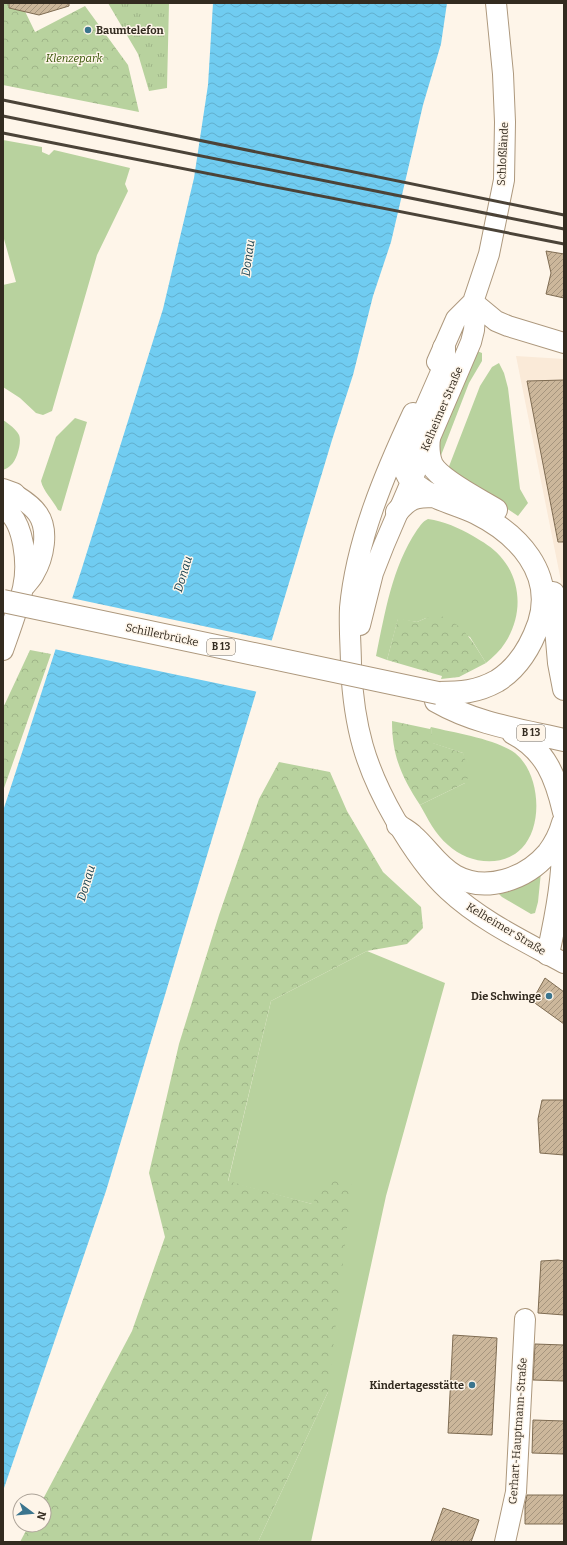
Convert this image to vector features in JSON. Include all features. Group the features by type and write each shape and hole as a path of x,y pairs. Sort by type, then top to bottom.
{"main road":[{"path":"437,697 474,690 494,682 512,670 520,660 536,632 543,603 543,588 540,576 532,561 520,546 503,530 475,512 433,496 419,487 411,479 405,469 407,452 442,372 444,348"},
{"path":"429,437 429,454 435,468 447,480 502,513 523,530 547,566 553,593 559,670 564,689"},
{"path":"397,512 406,502 414,497 433,496"},
{"name":"Schillerbrücke","path":"3,601 437,697"},
{"name":"Schillerbrücke","path":"3,610 437,697"},
{"name":"B 13","path":"437,697 477,709 564,725"},
{"name":"B 13","path":"437,697 461,714 498,726 564,740"},
{"path":"498,726 521,737 533,745 544,758 559,790 564,815 563,864 556,959"},
{"path":"398,825 413,836 442,868 455,876 476,883 489,884 510,879 540,862 555,842 564,815"}],"street":[{"name":"Schloßlände","path":"473,302 489,254 504,180 506,130 503,74 496,3"},
{"path":"473,302 496,321 564,343"},
{"name":"Kelheimer Straße","path":"473,302 456,319 384,478 366,535 352,595 349,626 357,725 362,748 377,786 398,825 415,851 447,889 480,915 556,959"},
{"name":"Kelheimer Straße","path":"351,656 373,573 397,512 470,342 474,330 475,315 473,302"},
{"path":"3,650 24,588 34,574 41,560 44,534 38,514 26,502 7,497"},
{"name":"Gerhart-Hauptmann-Straße","path":"505,1542 516,1492 525,1319"}],"shaded area":[{"path":"516,356 564,359 564,596"}],"green space":[{"name":"Klenzepark","path":"3,3 21,3 35,32 85,6 128,65 139,112 3,85"},
{"path":"108,3 169,3 167,88 149,91 138,54"},
{"path":"3,140 42,147 42,152 49,155 54,150 130,168 125,184 128,191 97,255 52,411 43,415 36,413 20,398 3,387 3,285 16,282 3,239"},
{"path":"477,351 482,353 482,361 469,383 440,458 438,445"},
{"path":"499,363 504,373 508,388 520,489 528,503 518,516 448,469 480,386 492,367"},
{"path":"75,418 87,422 61,511 58,510 46,492 41,481 56,437"},
{"path":"3,420 16,431 19,435 20,442 17,455 13,463 3,470"},
{"path":"428,519 446,523 473,536 487,545 500,556 513,576 518,598 515,621 503,646 486,663 470,637 426,618 417,622 398,619 387,660 376,656 390,591 401,559 408,544 420,525"},
{"path":"441,616 449,620 468,635 486,663 459,677 441,679 442,676 387,660 398,618 417,622 426,618"},
{"path":"30,650 51,654 3,791 3,708"},
{"path":"392,721 430,729 431,727 433,743 463,753 470,774 465,783 420,805 399,765 392,733"},
{"path":"431,727 475,737 497,744 515,753 523,762 530,773 534,786 536,813 534,826 529,838 522,848 514,855 495,861 485,861 465,856 448,845 432,826 420,805 465,783 463,753 432,743"},
{"path":"279,762 330,772 347,811 383,872 421,907 423,928 407,944 367,951 271,1001 228,1181 312,1204 328,1177 352,1185 328,1392 258,1542 20,1542 25,1533 52,1533 52,1493 46,1493 132,1331 165,1237 149,1173 179,1044 219,915 259,799"},
{"path":"541,872 538,902 535,913 531,914 502,897 495,890"},
{"path":"367,951 445,983 386,1196 311,1542 258,1542 328,1392 312,1204 228,1182 271,1001"}],"water":[{"name":"Donau","path":"213,3 447,3 441,44 423,105 391,242 373,296 353,375 332,440 106,1191 3,1491 3,811 82,568 163,309 194,178 208,85"}],"pier":[{"path":"71,598 274,641 258,692 54,649"}],"building":[{"path":"9,3 69,3 69,6 39,15 9,8"},
{"path":"546,251 564,254 564,298 546,294 551,273"},
{"path":"564,380 564,542 558,542 527,381"},
{"name":"Die Schwinge","path":"545,978 564,992 564,1024 532,1001"},
{"path":"542,1100 564,1100 564,1155 540,1153 538,1119"},
{"path":"541,1261 564,1261 564,1315 538,1313"},
{"name":"Kindertagesstätte","path":"453,1335 497,1338 492,1435 448,1433"},
{"path":"535,1344 564,1345 564,1381 533,1380"},
{"path":"533,1420 564,1421 564,1454 532,1453"},
{"path":"527,1495 564,1495 564,1524 525,1524 525,1505"},
{"path":"443,1508 479,1520 471,1542 431,1542"}],"railway":[{"path":"3,100 564,215"},
{"path":"3,116 564,229"},
{"path":"3,133 564,244"}],"place":[{"name":"Baumtelefon","path":"88,30"},
{"name":"Die Schwinge","path":"549,996"},
{"name":"Kindertagesstätte","path":"472,1385"}]}
